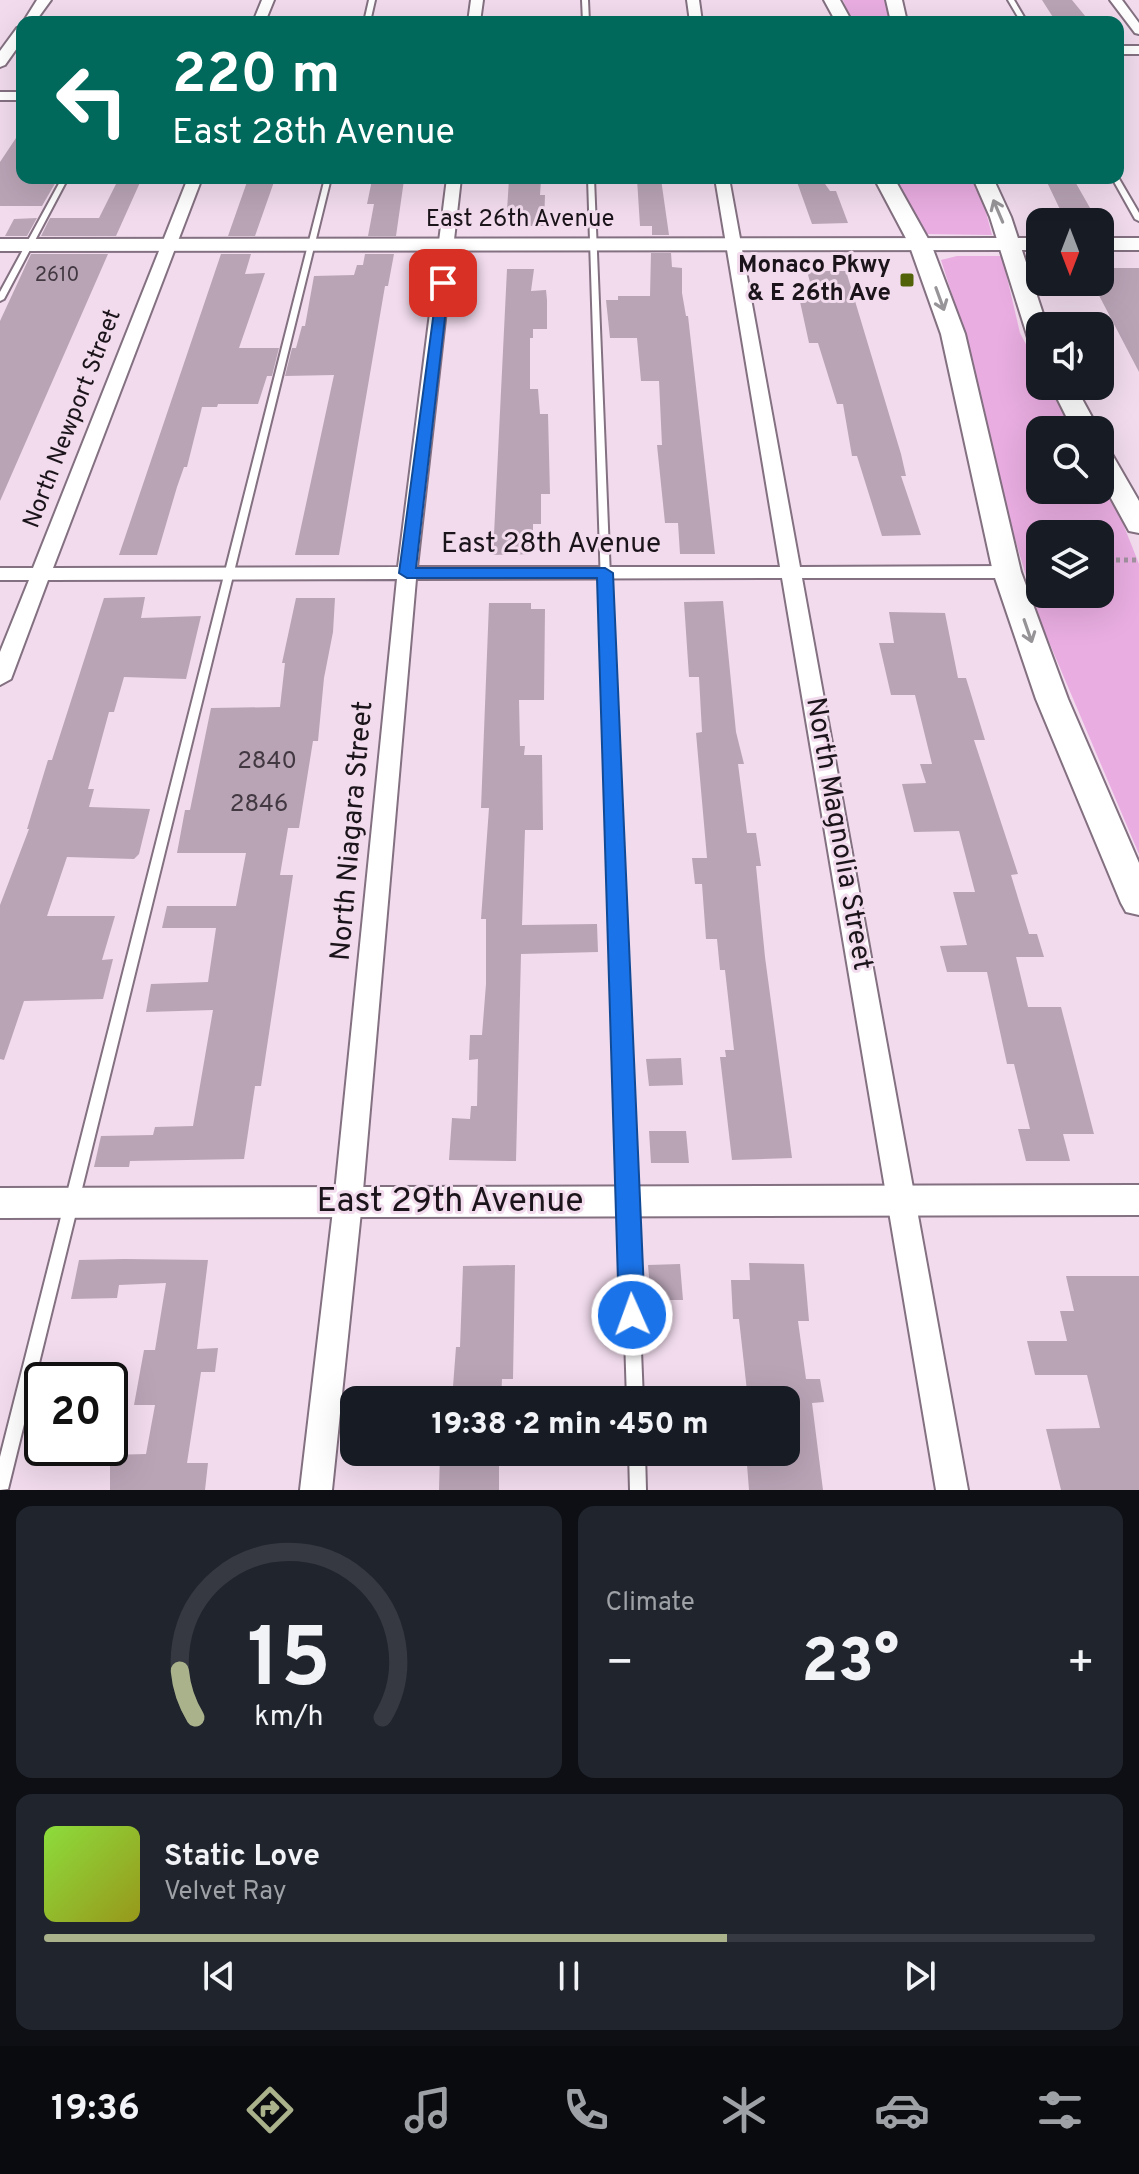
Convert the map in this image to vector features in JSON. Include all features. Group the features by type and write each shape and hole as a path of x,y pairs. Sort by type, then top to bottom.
{"main road":[{"path":"887,184 920,244 961,361 985,487 1007,572 1052,699 1139,903"},
{"path":"986,184 1011,244 1020,285 1030,312"},
{"path":"1114,479 1139,525"}],"street":[{"path":"1116,0 1139,31"},
{"path":"0,62 16,39"},
{"name":"North Newport Street","path":"0,679 193,184"},
{"name":"North Niagara Street","path":"316,1490 348,1202 407,573 453,184"},
{"name":"North Magnolia Street","path":"723,184 952,1490"},
{"name":"East 26th Avenue","path":"0,245 1026,244"},
{"path":"1114,244 1139,244"},
{"name":"East 28th Avenue","path":"0,574 1007,572"},
{"name":"East 29th Avenue","path":"0,1203 1139,1200"}],"lane":[{"path":"0,299 62,184"},
{"path":"0,1489 326,184"},
{"path":"591,184 635,1386"},
{"path":"1119,184 1139,219"},
{"path":"637,1466 638,1490"}],"path":[{"path":"1114,560 1139,560"}],"shaded area":[{"path":"843,0 884,0 888,16 850,16"},
{"path":"898,184 975,184 992,235 927,234"},
{"path":"957,256 1002,256 1020,333 1026,344 1026,400 1056,400 1065,416 1026,416 1026,504 1114,502 1139,564 1139,854 1036,608 1114,608 1114,520 1026,520 1026,576 1004,502 972,357 941,260"}],"building":[{"path":"1042,0 1072,0 1085,16 1052,16"},
{"path":"16,138 16,184 55,184 42,206 0,206 0,162"},
{"path":"116,184 139,184 116,236 41,236 50,218 99,218"},
{"path":"246,184 273,184 255,236 228,236"},
{"path":"371,184 403,184 396,236 368,236 374,204 367,204"},
{"path":"509,184 541,184 540,195 545,195 544,226 506,226"},
{"path":"637,184 662,184 669,235 652,235 652,226 640,226"},
{"path":"798,184 825,184 830,191 836,191 848,223 812,224"},
{"path":"1048,184 1076,184 1090,208 1059,208"},
{"path":"37,218 27,236 5,236 14,219"},
{"path":"651,253 671,253 672,267 682,268 682,293 688,316 715,554 680,554 678,523 665,523 657,445 662,445 659,381 641,381 637,338 610,338 606,300 618,300 618,296 650,296"},
{"path":"31,254 108,254 0,501 0,321"},
{"path":"221,254 251,254 245,274 265,273 239,348 279,348 272,376 267,376 258,404 202,407 187,467 184,467 177,487 157,555 119,555"},
{"path":"365,254 394,254 388,286 385,286 339,555 295,555 334,375 285,376 292,348 296,348 302,326 305,326 314,276 354,275 357,265 363,265"},
{"path":"1114,268 1139,268 1139,372 1114,324 1114,312 1108,312 1099,296 1114,296"},
{"path":"507,269 534,269 531,291 546,290 547,329 533,329 533,338 530,338 530,389 538,389 540,414 548,414 550,494 541,494 541,524 533,524 533,554 493,555"},
{"path":"807,271 846,271 901,454 906,476 901,476 921,535 882,536 857,456 852,456 843,404 837,404 818,343 809,343 799,297 814,297"},
{"path":"145,597 141,618 201,616 186,679 124,677 114,712 109,712 88,789 94,789 89,807 150,809 139,854 134,859 67,857 47,916 115,916 102,960 113,959 103,999 24,1001 4,1060 0,1059 0,905 29,829 48,760 52,760 104,598"},
{"path":"296,598 335,598 333,632 324,678 318,741 313,741 299,828 288,828 280,875 293,875 261,1086 255,1086 244,1159 130,1161 129,1167 94,1167 101,1136 153,1135 155,1127 193,1126 213,1010 146,1012 151,984 208,982 216,928 162,928 167,906 236,906 246,853 177,853 185,810 190,810 211,708 280,707 285,663 282,663"},
{"path":"723,601 736,732 744,764 738,764 747,833 756,833 761,866 756,866 765,957 792,1158 732,1160 720,1057 726,1057 725,1050 734,1050 725,970 720,970 717,939 706,939 702,884 695,884 692,858 707,858 696,733 702,732 699,677 689,677 684,602"},
{"path":"489,603 531,603 531,609 545,609 544,700 519,700 520,746 525,746 524,755 542,755 543,830 525,830 522,925 597,924 598,952 521,954 516,1161 449,1160 452,1118 470,1119 471,1106 477,1106 478,1059 469,1060 470,1035 482,1035 486,984 486,919 481,919 489,808 481,808"},
{"path":"889,612 945,613 958,678 966,678 985,740 974,740 1018,874 1011,875 1029,934 1037,934 1044,957 1016,957 1028,1007 1061,1007 1094,1134 1063,1134 1070,1161 1026,1161 1018,1129 1030,1129 1014,1064 1007,1064 987,972 947,972 940,946 967,945 953,892 975,892 959,831 914,832 902,784 926,783 920,764 932,764 915,695 891,695 879,643 894,643"},
{"path":"681,1058 683,1085 649,1086 646,1059"},
{"path":"649,1131 686,1131 689,1163 651,1163"},
{"path":"79,1260 208,1260 197,1349 218,1348 215,1372 201,1372 187,1463 208,1463 205,1490 110,1490 110,1466 128,1466 128,1454 146,1454 155,1405 134,1405 144,1350 155,1350 166,1283 119,1285 117,1298 71,1299"},
{"path":"749,1263 804,1264 809,1321 798,1321 806,1379 820,1379 824,1402 812,1403 823,1490 749,1490 747,1466 800,1466 800,1386 746,1386 739,1319 733,1319 731,1280 750,1280"},
{"path":"680,1264 683,1300 651,1300 648,1265"},
{"path":"515,1265 513,1379 502,1379 502,1386 453,1386 456,1347 460,1347 463,1266"},
{"path":"1066,1276 1139,1276 1139,1490 1061,1490 1046,1429 1100,1428 1087,1375 1035,1375 1027,1341 1067,1341 1060,1311 1074,1311"},
{"path":"440,1466 499,1466 499,1490 439,1490"}],"place":[{"name":"Monaco Pkwy & E 26th Ave","path":"907,280"}],"route":[{"path":"443,283 407,573 605,573 632,1315"}]}
